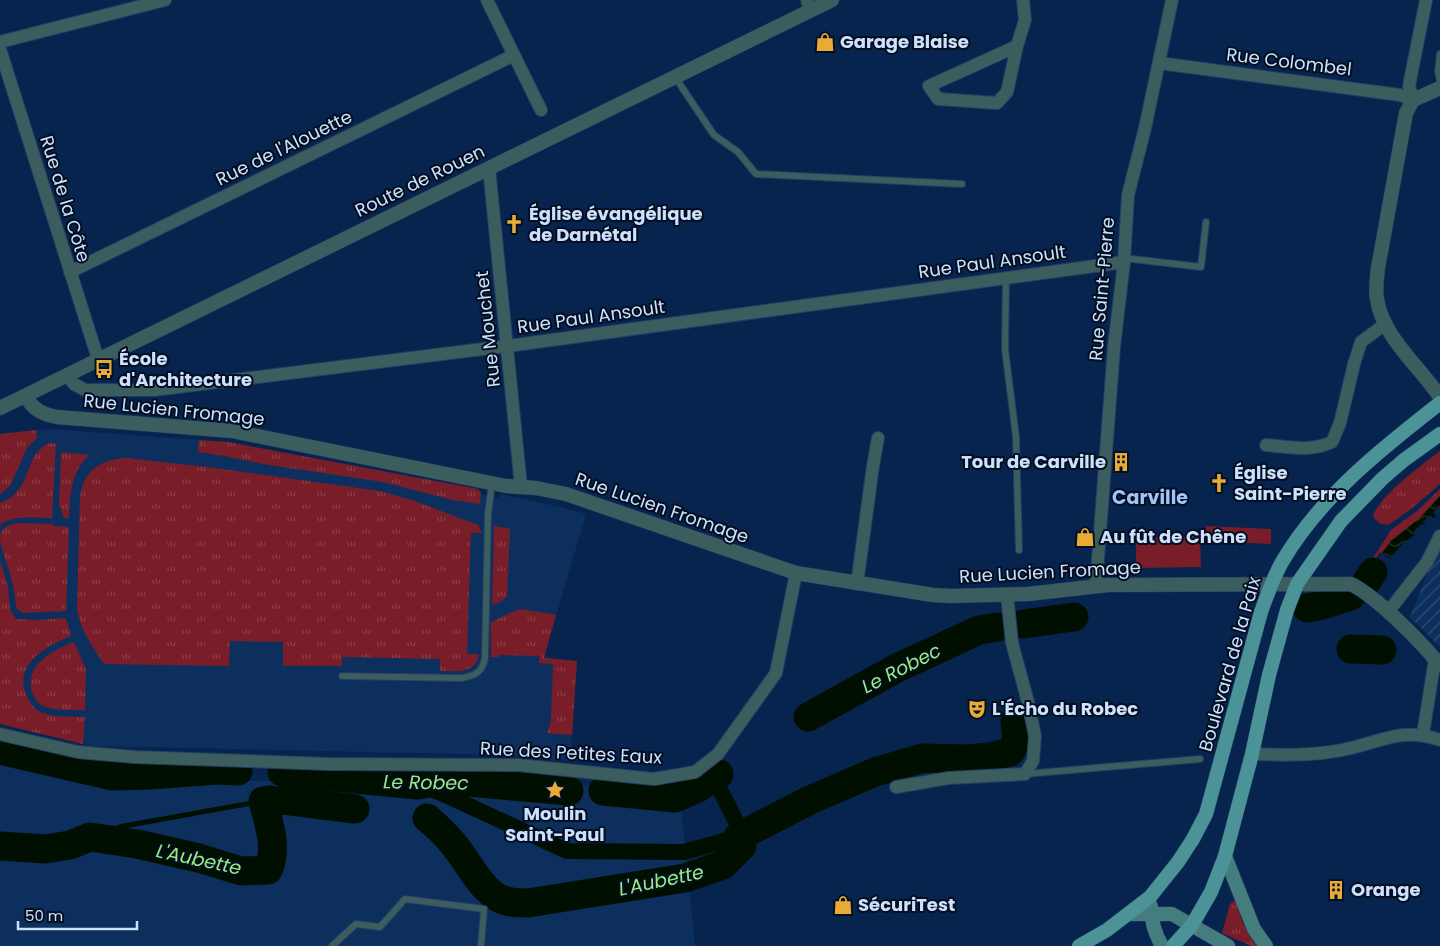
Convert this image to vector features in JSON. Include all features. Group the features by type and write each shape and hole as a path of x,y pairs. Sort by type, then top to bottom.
{"main road":[{"name":"Boulevard de la Paix","path":"1079,946 1107,930 1150,897 1178,862 1206,814 1261,612 1271,584 1282,562 1309,523 1350,477 1440,403"},
{"path":"1173,946 1192,925 1211,892 1226,856 1252,754 1269,676 1287,610 1297,584 1352,510 1383,478 1410,455 1440,434"},
{"path":"1226,856 1254,929 1266,946"},
{"path":"1150,897 1156,936 1162,946"},
{"path":"1130,914 1172,914 1228,946"}],"street":[{"path":"0,42 165,0"},
{"path":"486,0 540,110"},
{"name":"Route de Rouen","path":"0,408 675,77 809,5 832,0"},
{"path":"1016,46 929,86 938,99 997,103 1007,92 1016,46 1025,20 1023,0"},
{"name":"Rue Saint-Pierre","path":"1096,585 1114,347 1124,260 1128,195 1172,0"},
{"path":"1413,100 1409,86 1426,0"},
{"name":"Rue de la Côte","path":"0,49 98,359"},
{"name":"Rue de l'Alouette","path":"70,272 514,55"},
{"name":"Rue Colombel","path":"1159,63 1400,95 1413,100"},
{"path":"1440,88 1413,100 1406,113 1378,268 1376,298 1385,324 1398,344 1440,397"},
{"name":"Rue Mouchet","path":"489,168 521,487"},
{"name":"Rue Paul Ansoult","path":"67,375 74,384 85,390 154,390 508,346 1006,278 1124,260"},
{"path":"1266,445 1311,448 1332,442 1340,424 1361,342 1385,324"},
{"name":"Rue Lucien Fromage","path":"26,396 30,405 39,412 57,417 232,431 492,483 550,490 796,573 857,584 951,596 1007,595 1084,588 1096,585 1351,584 1362,590 1388,612 1438,662"},
{"path":"857,584 878,438"},
{"path":"1388,612 1427,562 1440,536"},
{"name":"Rue des Petites Eaux","path":"0,734 78,752 134,757 330,764 518,765 654,780 694,772 718,754 776,673 796,573"},
{"path":"896,787 950,778 1025,774 1034,760 1035,736 1012,643 1007,595"},
{"path":"1423,734 1438,662"},
{"path":"1252,754 1294,756 1342,750 1398,735 1423,734 1440,740"}],"lane":[{"path":"1440,54 1438,71 1440,81"},
{"path":"675,77 714,135 738,152 756,174 962,184"},
{"path":"1124,260 1201,267 1206,222"},
{"path":"1006,278 1005,349 1016,437 1018,550"},
{"path":"342,676 461,678 477,674 482,669 485,657 488,514 492,483"},
{"path":"1025,774 1200,759"},
{"path":"332,946 356,924 380,927 405,898 484,909 481,946"}],"shaded area":[{"path":"51,429 228,442 478,489 481,494 499,498 500,494 586,514 544,657 577,661 570,761 501,755 91,746 0,724 0,434"},
{"path":"1440,542 1440,647 1410,617"},
{"path":"0,758 76,778 679,787 695,946 0,946"}],"green space":[{"path":"36,430 37,438 27,448 10,486 0,494 0,434"},
{"path":"199,440 228,442 478,489 481,493 480,504 453,500 383,482 198,452"},
{"path":"50,443 56,444 52,518 18,518 0,525 0,503 11,497 18,490 35,455 41,448"},
{"path":"1440,451 1440,484 1410,510 1388,525 1379,523 1373,516 1384,499 1402,481"},
{"path":"61,452 89,455 75,476 71,492 69,518 64,518 59,505"},
{"path":"126,458 207,467 380,491 412,500 478,525 482,533 471,533 467,654 479,654 477,661 469,669 458,671 440,671 440,659 342,657 342,666 283,666 283,642 230,641 229,666 104,664 84,631 77,609 80,498 85,481 94,469 108,461"},
{"path":"1440,489 1440,496 1420,518 1391,541 1382,553 1380,552 1361,577 1391,530 1417,511"},
{"path":"17,523 53,524 53,526 69,527 66,611 23,613 17,609 12,580 0,537 4,529"},
{"path":"494,525 510,529 507,596 502,601 492,605"},
{"path":"1206,526 1271,529 1271,544 1206,541"},
{"path":"1200,536 1201,567 1136,568 1136,538"},
{"path":"0,561 8,587 10,610 16,619 66,618 71,636 52,645 34,658 24,675 24,685 30,702 40,712 53,716 85,717 83,744 0,724"},
{"path":"522,609 556,615 544,658 577,661 572,735 547,733 551,721 553,664 539,663 539,656 499,655 499,657 491,657 491,622"},
{"path":"74,642 86,669 85,710 60,710 44,706 38,702 33,694 32,675 41,660"},
{"path":"1235,900 1243,923 1256,946 1251,946 1222,933 1230,904"}],"water":[{"path":"1440,496 1440,507 1433,512 1436,516 1433,518 1430,515 1423,522 1426,525 1422,524 1414,531 1416,534 1402,544 1390,558 1382,553 1391,541 1420,518"}],"waterway":[{"name":"Le Robec","path":"1367,581 1373,572"},
{"name":"Le Robec","path":"1307,608 1351,596"},
{"name":"Le Robec","path":"1023,624 1074,617"},
{"name":"Le Robec","path":"808,717 897,668 979,630 998,627"},
{"name":"L'Aubette","path":"1351,649 1382,650"},
{"name":"L'Aubette","path":"427,818 452,842 485,887 500,899 508,902 528,903 685,878 723,865 742,846 738,837 810,800 875,772 923,758 966,759 990,757 1010,752 1017,740 1015,721"},
{"name":"Le Robec","path":"0,750 112,776 217,770 238,771"},
{"name":"Le Robec","path":"282,772 418,785 444,780 569,791"},
{"name":"Le Robec","path":"603,791 675,798 696,789 719,774"},
{"path":"714,778 743,835"},
{"path":"418,785 441,793 567,851 684,852 738,837"},
{"name":"L'Aubette","path":"0,846 45,849 70,845 90,837 137,844 199,858 241,871 268,870 271,862 272,845 270,827 263,801 271,800"},
{"name":"L'Aubette","path":"283,800 355,809"},
{"name":"L'Aubette","path":"90,837 124,826 263,801"}],"place":[{"name":"Garage Blaise","path":"825,42"},
{"name":"Église évangélique de Darnétal","path":"514,224"},
{"name":"École d'Architecture","path":"104,369"},
{"name":"Tour de Carville","path":"1121,462"},
{"name":"Église Saint-Pierre","path":"1219,483"},
{"name":"Au fût de Chêne","path":"1085,537"},
{"name":"L'Écho du Robec","path":"977,709"},
{"name":"Moulin Saint-Paul","path":"555,790"},
{"name":"Orange","path":"1336,890"},
{"name":"SécuriTest","path":"843,905"}],"district":[{"name":"Carville","path":"1150,497"}]}
